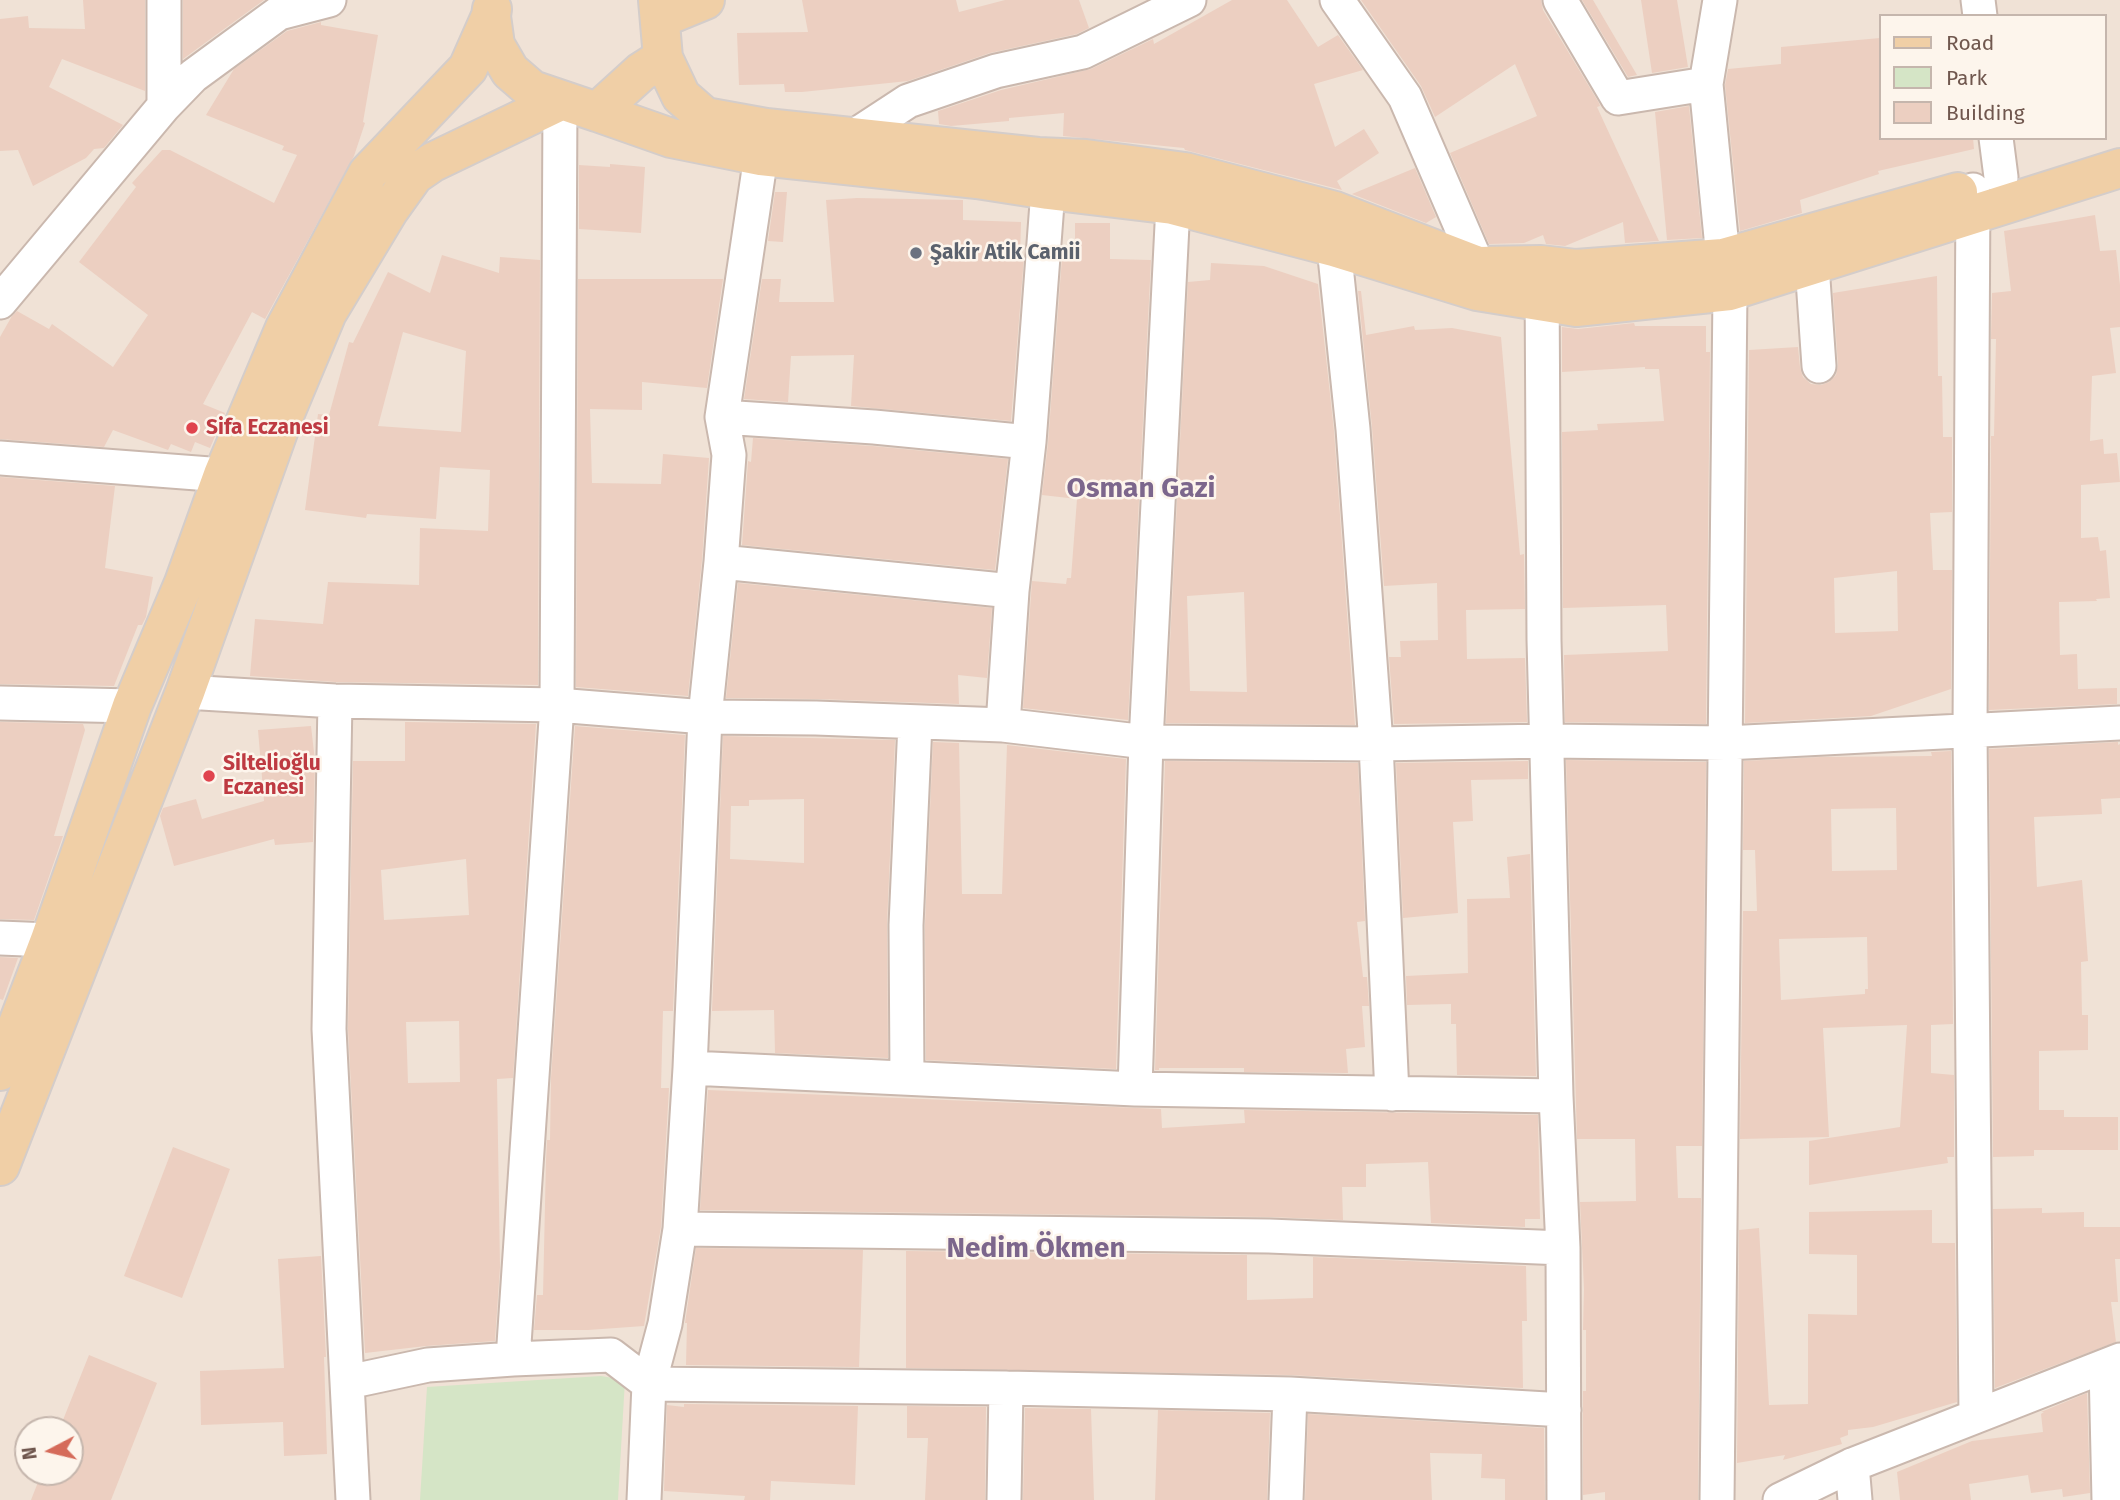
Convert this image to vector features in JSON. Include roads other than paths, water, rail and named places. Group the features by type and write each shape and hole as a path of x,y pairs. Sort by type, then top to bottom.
{"main road":[{"path":"705,0 660,9 663,58 681,96 705,117 766,128 1038,157 1086,159 1185,173 1335,211 1478,266 1542,283"},
{"path":"492,8 495,45 510,71 533,90 671,138 761,156 977,179 1173,205 1334,247 1477,290 1542,283 1576,269 1726,274 1812,265 1982,192 2120,168"},
{"path":"0,1071 50,940 132,706 184,583 223,475 285,328 368,173 468,68 492,8"},
{"path":"597,112 633,79 663,58"},
{"path":"0,1166 185,692 283,418 327,313 389,210 414,175 433,162 561,100"},
{"path":"1726,274 1982,192 2120,141"}],"street":[{"path":"164,0 164,106"},
{"path":"0,302 192,76 279,13 329,0"},
{"path":"853,137 908,101 996,71 1083,52 1189,0"},
{"path":"1337,0 1405,97 1478,266"},
{"path":"1560,0 1619,98 1706,84"},
{"path":"1717,1500 1726,743 1726,274 1706,84 1720,0"},
{"path":"513,1359 557,705 561,100"},
{"path":"1976,1416 1970,730 1982,192 1995,140"},
{"path":"644,1500 649,1384 665,1324 680,1228 690,1068 705,718 729,455 722,417 761,156"},
{"path":"1003,725 1012,591 1029,442 1048,190"},
{"path":"1135,1089 1146,743 1173,205"},
{"path":"1334,247 1353,429 1377,744 1392,1094"},
{"path":"1812,265 1819,366"},
{"path":"1542,283 1544,626 1556,1096 1563,1248 1564,1500"},
{"path":"722,417 874,427 1029,442"},
{"path":"0,458 223,475"},
{"path":"721,562 1012,591"},
{"path":"185,692 335,701 557,705 705,718 816,718 1003,725 1146,743 1726,743 2120,723"},
{"path":"335,701 329,1029 353,1500"},
{"path":"0,703 132,706"},
{"path":"907,1078 906,925 915,723"},
{"path":"0,938 50,940"},
{"path":"690,1068 1135,1089 1556,1096"},
{"path":"680,1228 1269,1236 1563,1248"},
{"path":"348,1382 428,1365 611,1355 649,1384 1290,1394 1564,1410"},
{"path":"1780,1500 1852,1465 2113,1363 2109,1500"},
{"path":"1004,1500 1006,1388"},
{"path":"1286,1500 1290,1394"},
{"path":"1852,1465 1855,1500"}],"place":[{"name":"Şakir Atik Camii","path":"916,253"},
{"name":"Sifa Eczanesi","path":"192,428"},
{"name":"Siltelioğlu Eczanesi","path":"209,776"}],"district":[{"name":"Osman Gazi","path":"1141,489"},
{"name":"Nedim Ökmen","path":"1036,1249"}]}
